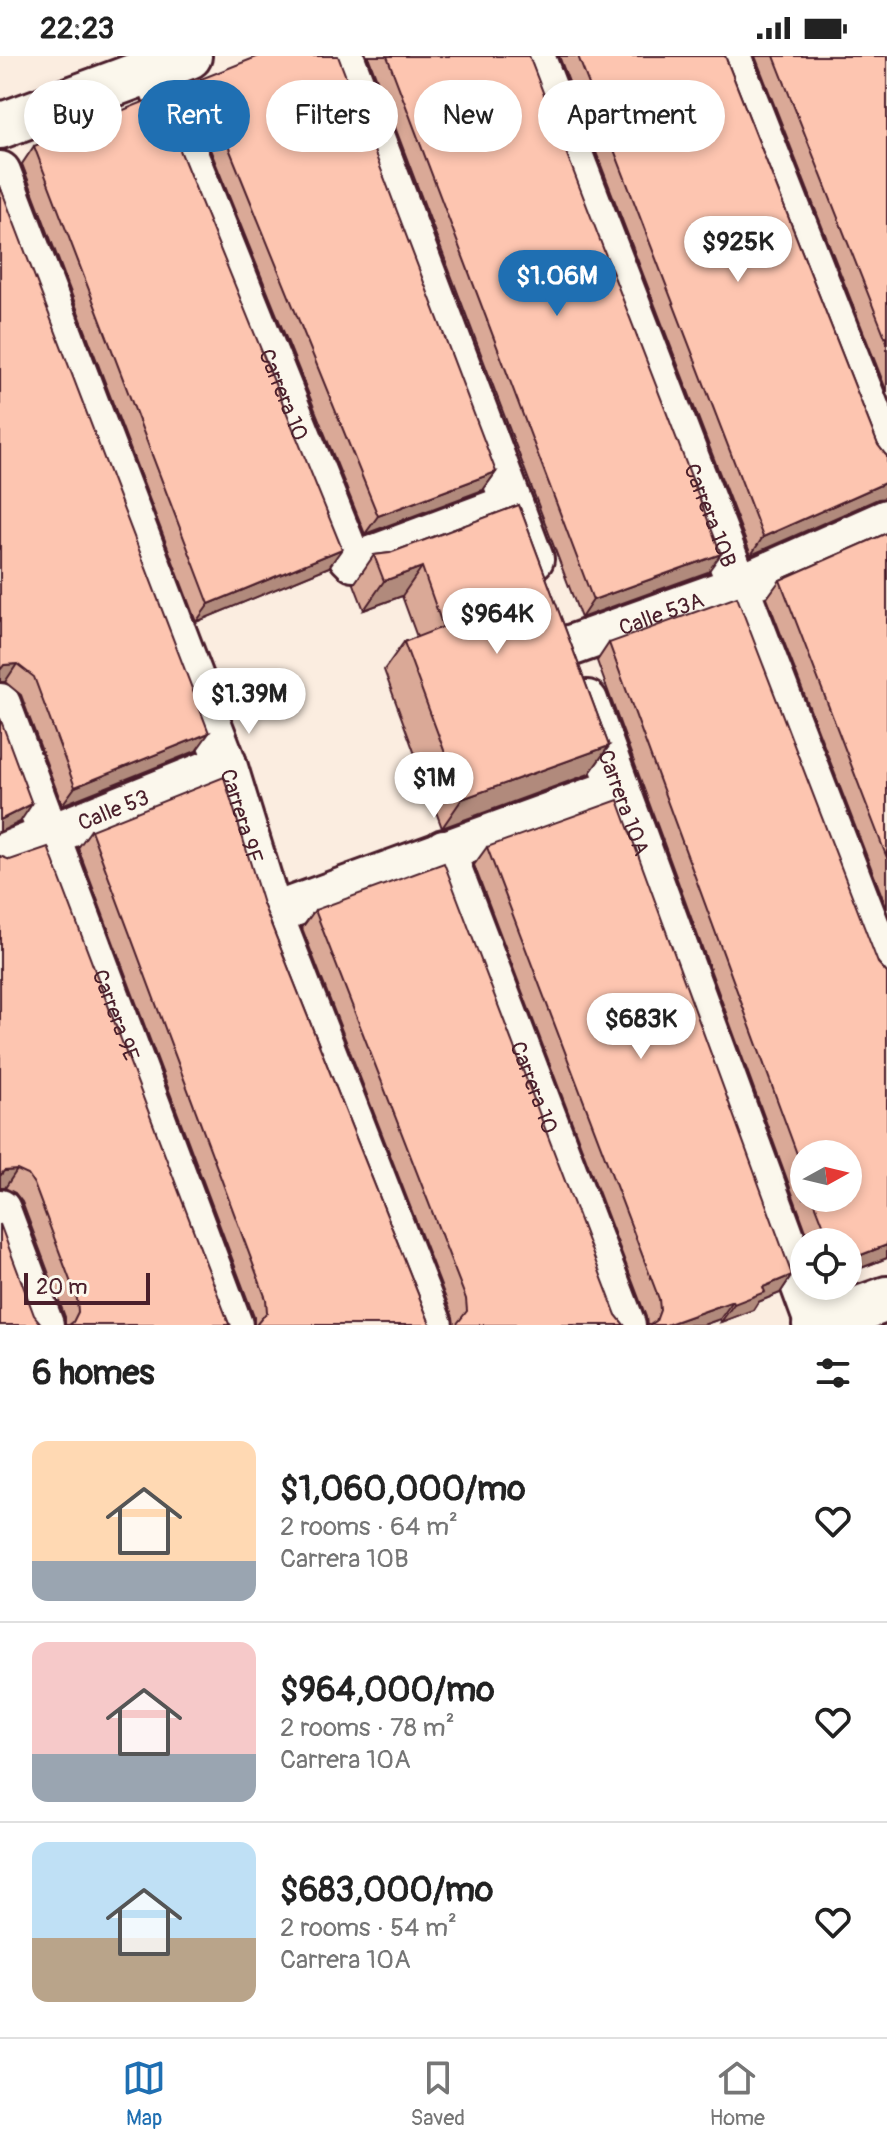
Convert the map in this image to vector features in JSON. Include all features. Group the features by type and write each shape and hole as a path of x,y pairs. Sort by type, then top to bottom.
{"street":[{"name":"Carrera 10A","path":"343,56 619,788 815,1325"},
{"name":"Carrera 10B","path":"534,56 887,973"},
{"path":"730,56 887,455"},
{"name":"Carrera 10","path":"171,63 349,556 354,561 362,560 512,504"},
{"path":"0,126 171,63"},
{"name":"Carrera 9F","path":"0,172 226,764 272,914 432,1325"},
{"name":"Calle 53A","path":"556,619 738,586 887,520"},
{"name":"Carrera 9E","path":"0,704 232,1325"},
{"name":"Calle 53","path":"0,855 226,764"},
{"path":"272,914 619,788"},
{"name":"Carrera 10","path":"444,850 625,1325"},
{"path":"0,1210 43,1325"},
{"path":"815,1325 887,1299"}],"building":[{"path":"259,56 338,56 347,80 266,80 266,152 374,152 496,472 378,516 231,152 250,152 250,80 201,79"},
{"path":"387,56 529,56 538,80 538,152 566,152 721,554 593,600 423,152 522,152 522,80 414,80 414,127"},
{"path":"578,56 725,56 878,445 887,456 887,482 763,537 615,152 725,152 725,80 587,80"},
{"path":"774,56 887,56 887,342"},
{"path":"138,104 138,152 181,152 342,549 209,604 36,152 122,152 122,111"},
{"path":"0,186 209,733 75,787 34,677 17,664 4,665 0,670"},
{"path":"519,505 609,746 462,799 404,642 443,627 422,567 384,581 374,555 390,553"},
{"path":"887,533 887,858 780,580"},
{"path":"737,597 878,963 887,973 887,1245 862,1255 862,1228 825,1228 818,1212 862,1212 862,1140 792,1140 609,643"},
{"path":"0,718 32,804 0,820"},
{"path":"224,777 263,904 431,1325 256,1325 267,1312 266,1299 91,830"},
{"path":"618,800 790,1276 763,1287 765,1292 734,1304 733,1301 666,1325 650,1325 656,1321 660,1310 659,1299 487,847"},
{"path":"48,847 231,1325 69,1325 78,1312 77,1299 34,1184 28,1175 17,1170 4,1171 0,1176 0,856 10,860"},
{"path":"444,863 616,1315 624,1325 456,1325 467,1311 466,1299 315,910"},
{"path":"0,1224 34,1315 42,1325 0,1325"}]}
